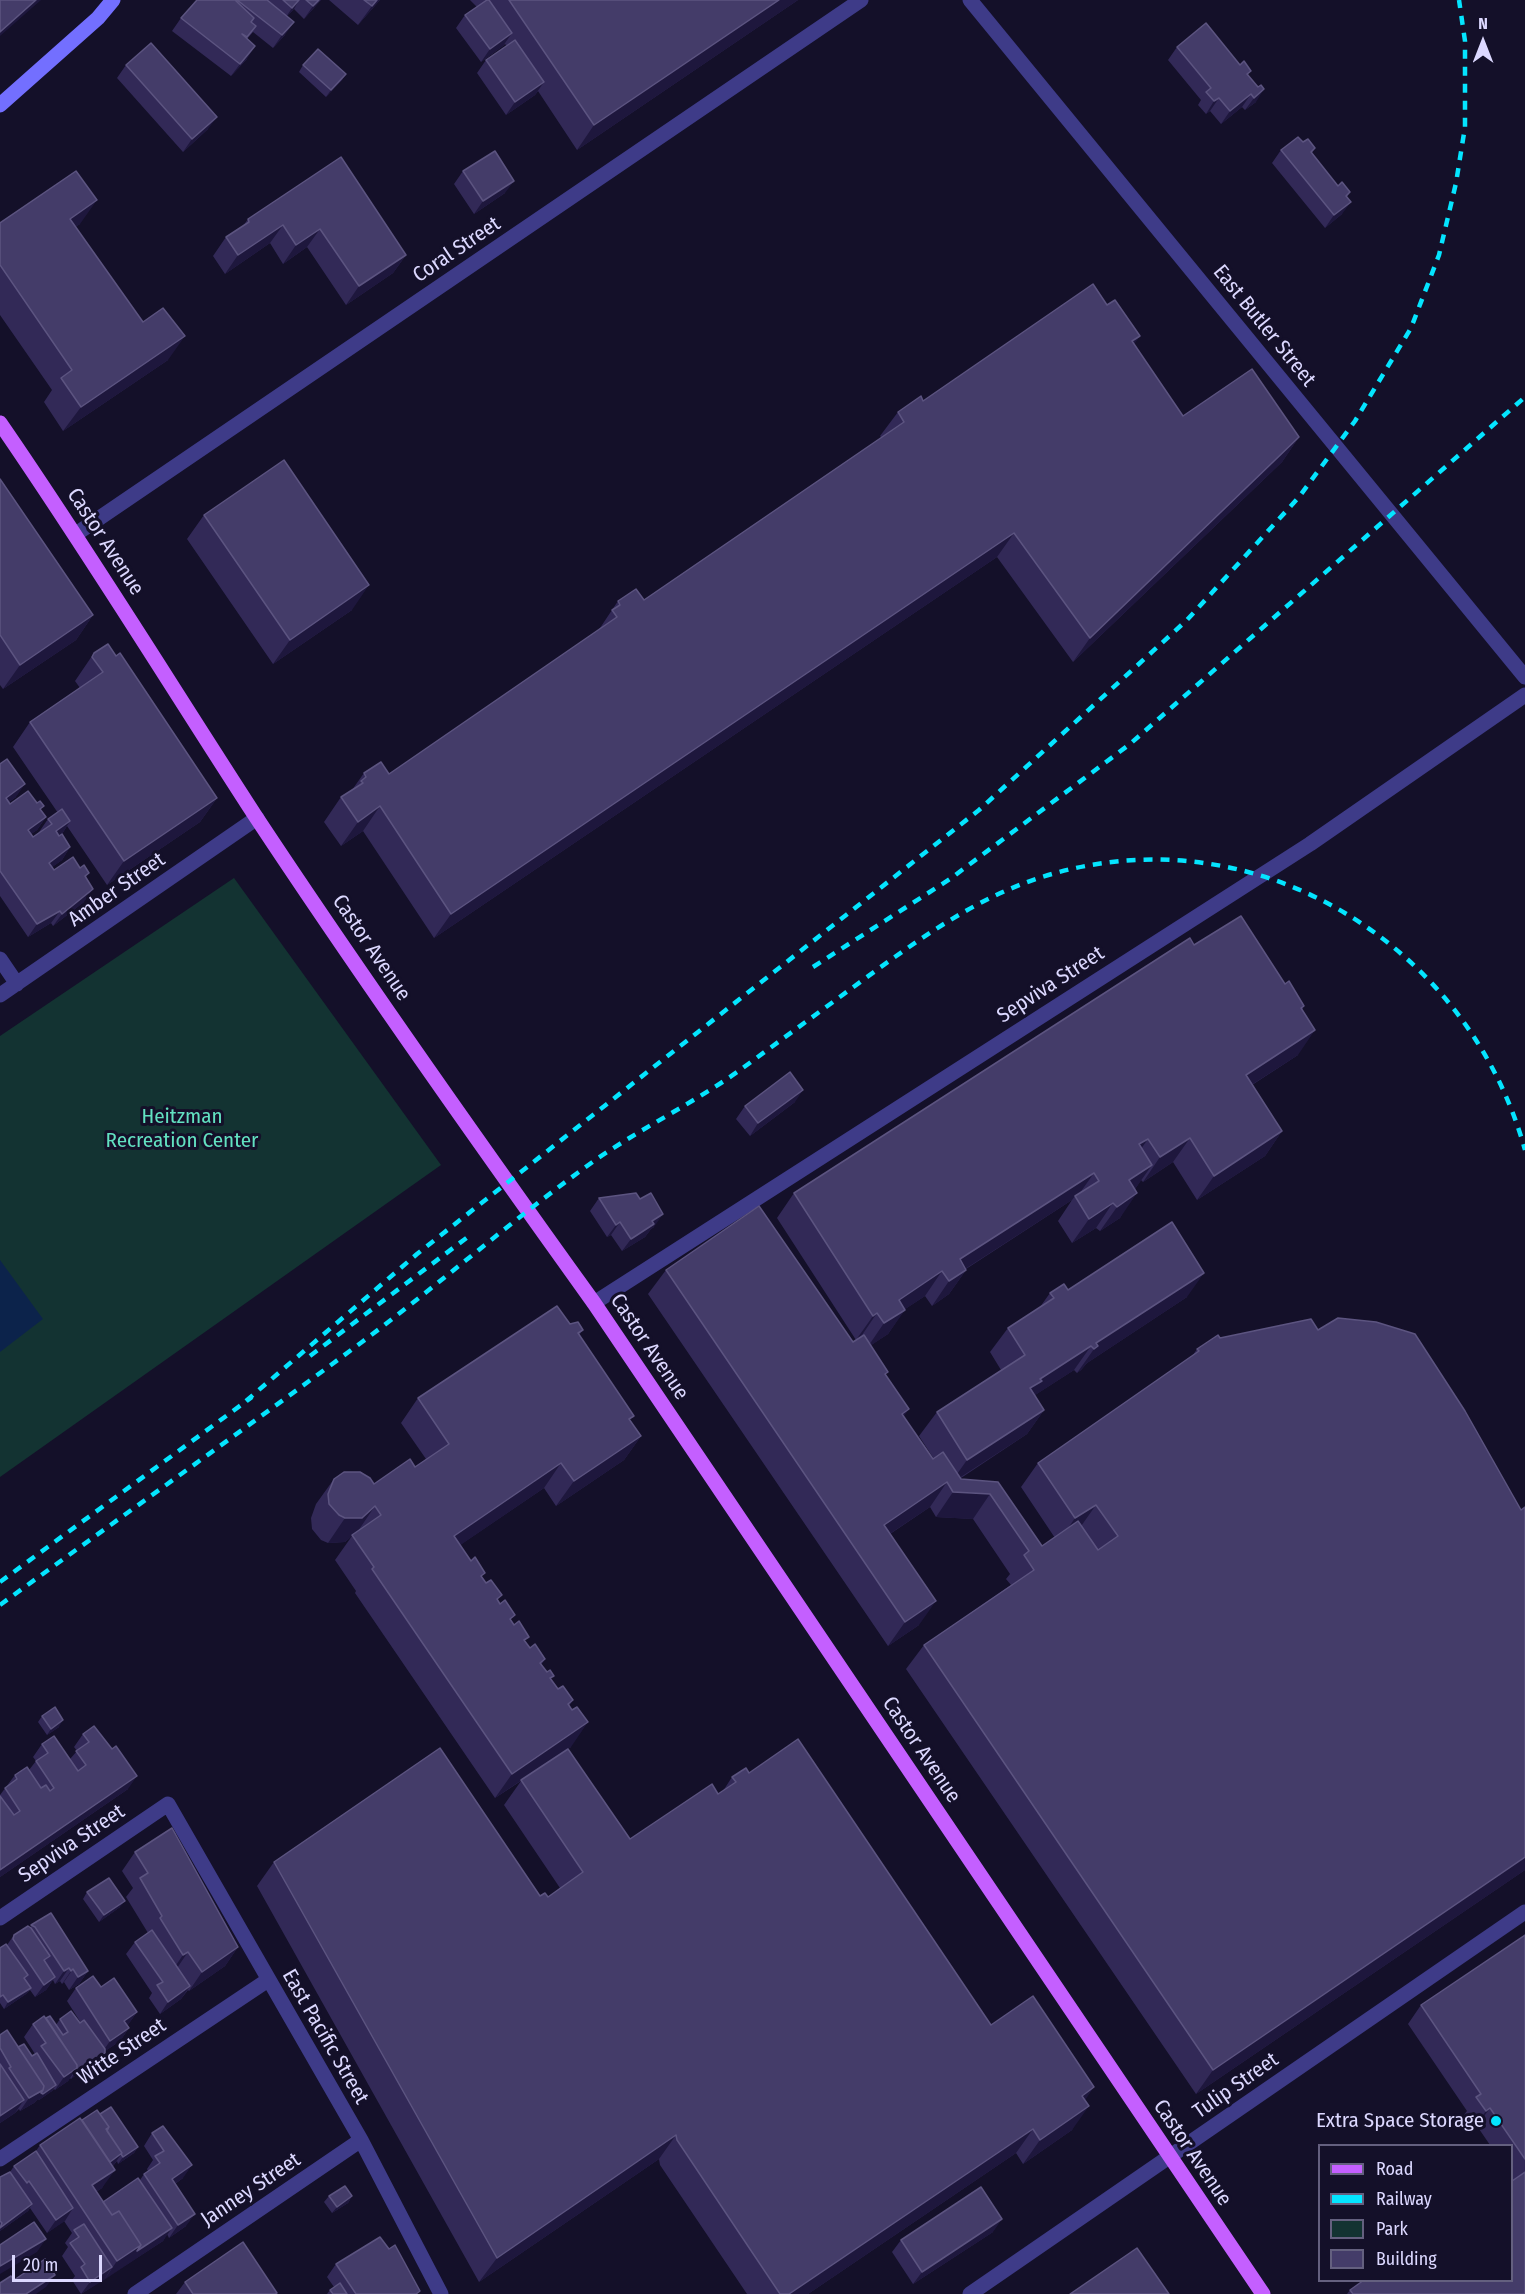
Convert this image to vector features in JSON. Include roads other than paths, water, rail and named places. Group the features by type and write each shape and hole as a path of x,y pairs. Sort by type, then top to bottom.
{"main road":[{"path":"0,105 98,18 113,0"},
{"name":"Castor Avenue","path":"0,423 76,534 257,818 484,1150 594,1303 1263,2294"}],"street":[{"name":"Coral Street","path":"76,534 861,0"},
{"name":"East Butler Street","path":"970,0 1525,677"},
{"name":"Sepviva Street","path":"594,1303 1310,844 1525,695"},
{"name":"Amber Street","path":"0,995 257,818"},
{"path":"0,959 17,984"},
{"name":"Sepviva Street","path":"0,1918 168,1804"},
{"name":"East Pacific Street","path":"168,1804 361,2140 441,2294"},
{"name":"Tulip Street","path":"970,2294 1525,1912"},
{"name":"Witte Street","path":"0,2159 268,1980"},
{"name":"Janney Street","path":"135,2294 361,2140"}],"water":[{"path":"0,1260 43,1319 0,1352"}],"railway":[{"path":"246,1401 417,1254 979,810 1187,620 1299,497 1355,421 1411,328 1439,255 1456,183 1465,127 1465,41 1459,0"},
{"path":"813,967 950,879 1130,744 1525,397"},
{"path":"0,1605 362,1342 587,1166 721,1083 885,964 953,918 1001,893 1052,874 1130,860 1206,863 1278,881 1346,913 1406,958 1457,1013 1497,1077 1525,1150"},
{"path":"310,1356 469,1236"},
{"path":"0,1582 252,1397"}],"place":[{"name":"Extra Space Storage","path":"1496,2121"}],"park label":[{"name":"Heitzman Recreation Center","path":"182,1129"}]}
